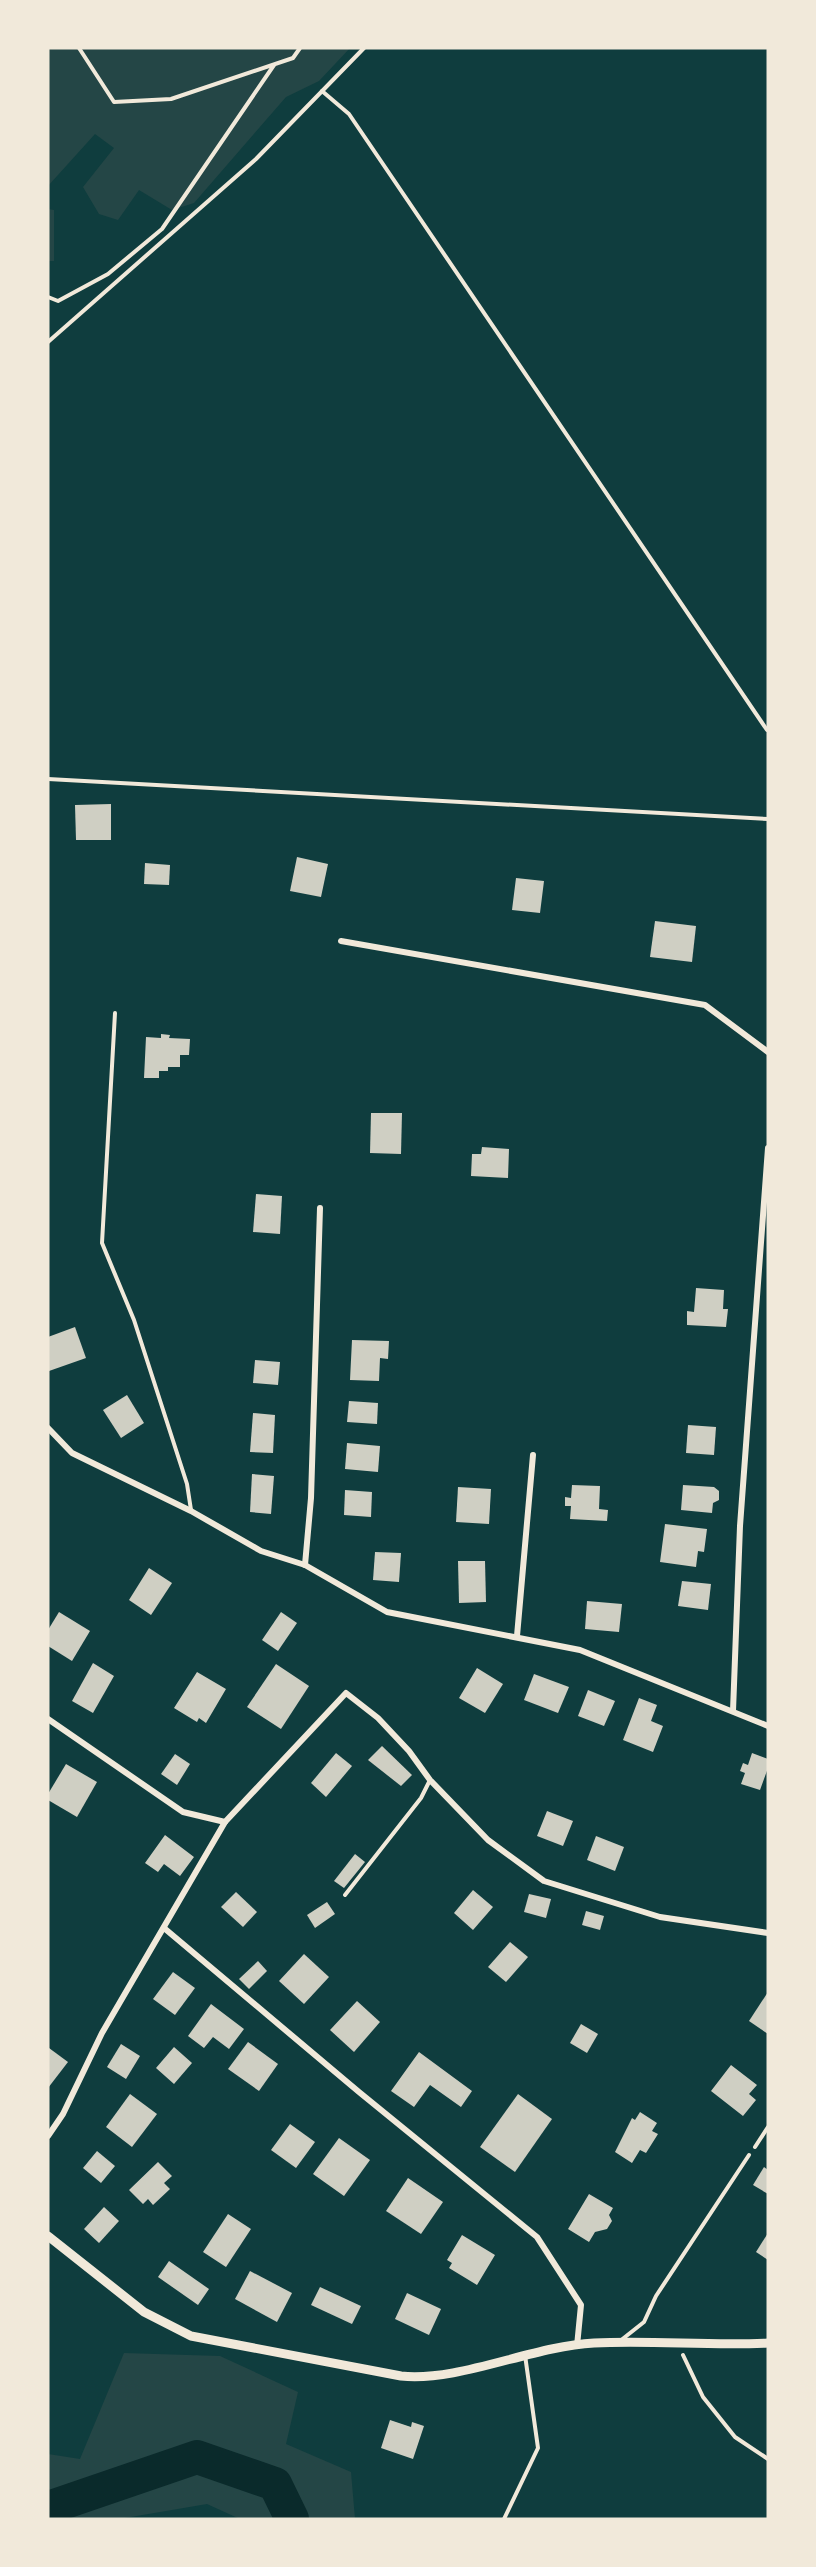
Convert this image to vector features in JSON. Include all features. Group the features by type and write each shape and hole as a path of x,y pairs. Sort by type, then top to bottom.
{"street":[{"path":"341,941 705,1005 768,1052"},
{"path":"733,1711 740,1526 768,1148"},
{"path":"305,1565 311,1498 320,1208"},
{"path":"48,1428 72,1453 191,1511 261,1551 305,1565 387,1612 580,1650 768,1726"},
{"path":"517,1636 533,1455"},
{"path":"48,2136 63,2114 102,2032 225,1822 346,1693 378,1718 409,1751 430,1780 488,1840 544,1881 660,1917 768,1933"},
{"path":"48,1719 183,1812 225,1822"},
{"path":"164,1928 359,2092 537,2237 581,2306 577,2346"},
{"path":"48,2236 144,2312 191,2336 426,2379 525,2355 577,2346 616,2343 768,2343"}],"lane":[{"path":"115,1014 102,1243 144,1353 187,1484 191,1511"},
{"path":"345,1896 421,1798 430,1780"},
{"path":"616,2343 644,2322 656,2296 749,2155"},
{"path":"504,2519 538,2448 525,2355"}],"path":[{"path":"79,48 83,58 114,102 171,99 293,58 300,48"},
{"path":"48,342 256,159 364,48"},
{"path":"48,297 58,301 108,274 162,229 274,64"},
{"path":"322,91 349,114 767,730"},
{"path":"48,779 768,819"},
{"path":"749,2155 768,2127"},
{"path":"679,2344 704,2397 735,2437 768,2459"}],"shaded area":[{"path":"48,48 350,48 319,81 286,97 194,203 172,210 139,190 118,220 99,214 83,187 114,148 95,134 48,186"},
{"path":"48,209 54,210 54,261 48,261"},
{"path":"124,2353 220,2356 298,2392 286,2444 351,2472 355,2519 240,2519 207,2504 119,2519 48,2519 48,2454 80,2459"}],"building":[{"path":"111,804 111,840 76,840 75,805"},
{"path":"297,857 328,864 321,897 290,891"},
{"path":"145,863 170,865 169,885 144,884"},
{"path":"516,878 544,881 540,913 512,910"},
{"path":"655,921 696,926 692,962 650,957"},
{"path":"161,1034 170,1035 169,1038 190,1039 189,1055 180,1055 180,1067 168,1067 168,1071 159,1071 159,1078 144,1078 146,1037 161,1038"},
{"path":"371,1113 402,1113 401,1154 370,1153"},
{"path":"482,1147 509,1149 508,1178 471,1176 472,1154 481,1154"},
{"path":"256,1194 282,1196 280,1234 253,1232"},
{"path":"696,1288 724,1290 723,1309 728,1309 726,1327 687,1325 687,1311 694,1312"},
{"path":"75,1327 86,1358 49,1371 48,1337"},
{"path":"352,1340 389,1341 388,1359 380,1358 379,1381 350,1380"},
{"path":"255,1360 280,1362 278,1385 253,1383"},
{"path":"127,1395 144,1423 121,1438 103,1410"},
{"path":"349,1401 378,1403 377,1424 347,1422"},
{"path":"253,1413 275,1415 273,1453 250,1452"},
{"path":"688,1425 716,1427 714,1455 686,1453"},
{"path":"347,1443 380,1446 378,1472 345,1469"},
{"path":"252,1474 274,1476 271,1514 250,1512"},
{"path":"572,1485 600,1486 599,1509 608,1510 607,1521 570,1519 571,1506 565,1506 565,1497 571,1498"},
{"path":"683,1485 714,1487 719,1491 719,1500 713,1503 712,1513 681,1510"},
{"path":"458,1487 491,1489 489,1524 456,1522"},
{"path":"345,1490 372,1492 371,1517 344,1515"},
{"path":"665,1524 707,1529 704,1552 698,1551 696,1567 660,1562"},
{"path":"375,1552 401,1553 399,1582 373,1580"},
{"path":"458,1561 485,1561 486,1602 459,1603"},
{"path":"149,1568 172,1583 151,1615 129,1600"},
{"path":"682,1581 711,1584 708,1610 678,1606"},
{"path":"587,1601 622,1604 619,1632 585,1629"},
{"path":"59,1612 90,1631 72,1661 48,1646 48,1630"},
{"path":"281,1612 297,1623 278,1651 262,1640"},
{"path":"93,1663 114,1676 93,1713 72,1701"},
{"path":"276,1664 309,1686 281,1729 247,1707"},
{"path":"477,1668 503,1684 485,1713 459,1698"},
{"path":"197,1672 226,1689 206,1723 199,1718 197,1722 174,1708"},
{"path":"534,1674 569,1687 558,1713 524,1700"},
{"path":"588,1690 615,1701 604,1726 578,1716"},
{"path":"639,1698 657,1705 651,1721 663,1726 653,1752 623,1740"},
{"path":"382,1746 412,1775 401,1786 368,1760"},
{"path":"336,1753 352,1766 326,1797 311,1783"},
{"path":"752,1753 768,1759 768,1768 760,1790 741,1784 745,1773 740,1771 743,1763 748,1765"},
{"path":"175,1754 190,1764 177,1785 161,1774"},
{"path":"66,1764 97,1782 77,1817 48,1800 48,1794"},
{"path":"547,1811 573,1821 563,1846 537,1836"},
{"path":"165,1835 194,1857 180,1876 164,1864 158,1872 145,1863"},
{"path":"596,1836 624,1847 615,1871 587,1860"},
{"path":"355,1854 365,1862 344,1888 334,1881"},
{"path":"473,1890 493,1907 473,1930 454,1913"},
{"path":"236,1892 257,1912 243,1927 221,1907"},
{"path":"529,1894 551,1899 546,1918 524,1912"},
{"path":"327,1902 335,1914 315,1928 307,1915"},
{"path":"586,1911 604,1916 600,1930 582,1925"},
{"path":"510,1942 528,1957 506,1982 488,1967"},
{"path":"304,1954 329,1977 304,2004 279,1981"},
{"path":"258,1961 267,1971 249,1989 239,1979"},
{"path":"173,1972 195,1988 175,2015 153,1999"},
{"path":"768,1992 768,2034 749,2021"},
{"path":"357,2001 380,2022 354,2052 330,2030"},
{"path":"211,2004 244,2029 229,2049 213,2037 204,2048 188,2036"},
{"path":"581,2024 598,2034 587,2053 570,2043"},
{"path":"248,2042 278,2064 259,2091 228,2069"},
{"path":"121,2044 140,2056 126,2079 107,2067"},
{"path":"174,2047 192,2063 174,2084 156,2068"},
{"path":"49,2048 68,2062 48,2088 48,2050"},
{"path":"419,2052 472,2091 461,2107 430,2085 414,2107 391,2091"},
{"path":"731,2065 757,2085 749,2094 756,2100 743,2116 711,2091"},
{"path":"130,2094 157,2114 132,2147 106,2127"},
{"path":"518,2094 552,2119 515,2172 480,2147"},
{"path":"640,2112 657,2123 652,2131 658,2134 646,2153 640,2150 632,2163 615,2152 632,2118 635,2120"},
{"path":"290,2124 315,2142 296,2168 271,2150"},
{"path":"339,2138 370,2160 344,2196 313,2174"},
{"path":"97,2151 115,2166 101,2183 83,2168"},
{"path":"158,2162 172,2176 164,2183 170,2189 153,2205 148,2199 143,2204 129,2190"},
{"path":"764,2167 768,2170 768,2194 753,2185"},
{"path":"408,2178 443,2202 421,2234 386,2211"},
{"path":"589,2194 613,2208 609,2215 612,2221 607,2229 595,2232 589,2242 568,2229"},
{"path":"104,2207 119,2221 99,2243 84,2229"},
{"path":"228,2214 251,2229 226,2267 203,2252"},
{"path":"768,2233 768,2260 756,2252"},
{"path":"462,2235 495,2255 477,2285 449,2268 452,2263 447,2260"},
{"path":"169,2261 209,2289 198,2305 158,2277"},
{"path":"250,2271 292,2293 277,2322 235,2299"},
{"path":"320,2287 361,2306 352,2324 311,2305"},
{"path":"407,2293 441,2309 429,2335 395,2319"},
{"path":"390,2420 411,2427 412,2422 424,2426 413,2459 381,2448"}],"waterway":[{"path":"48,2508 197,2457 275,2484 292,2519"}]}
